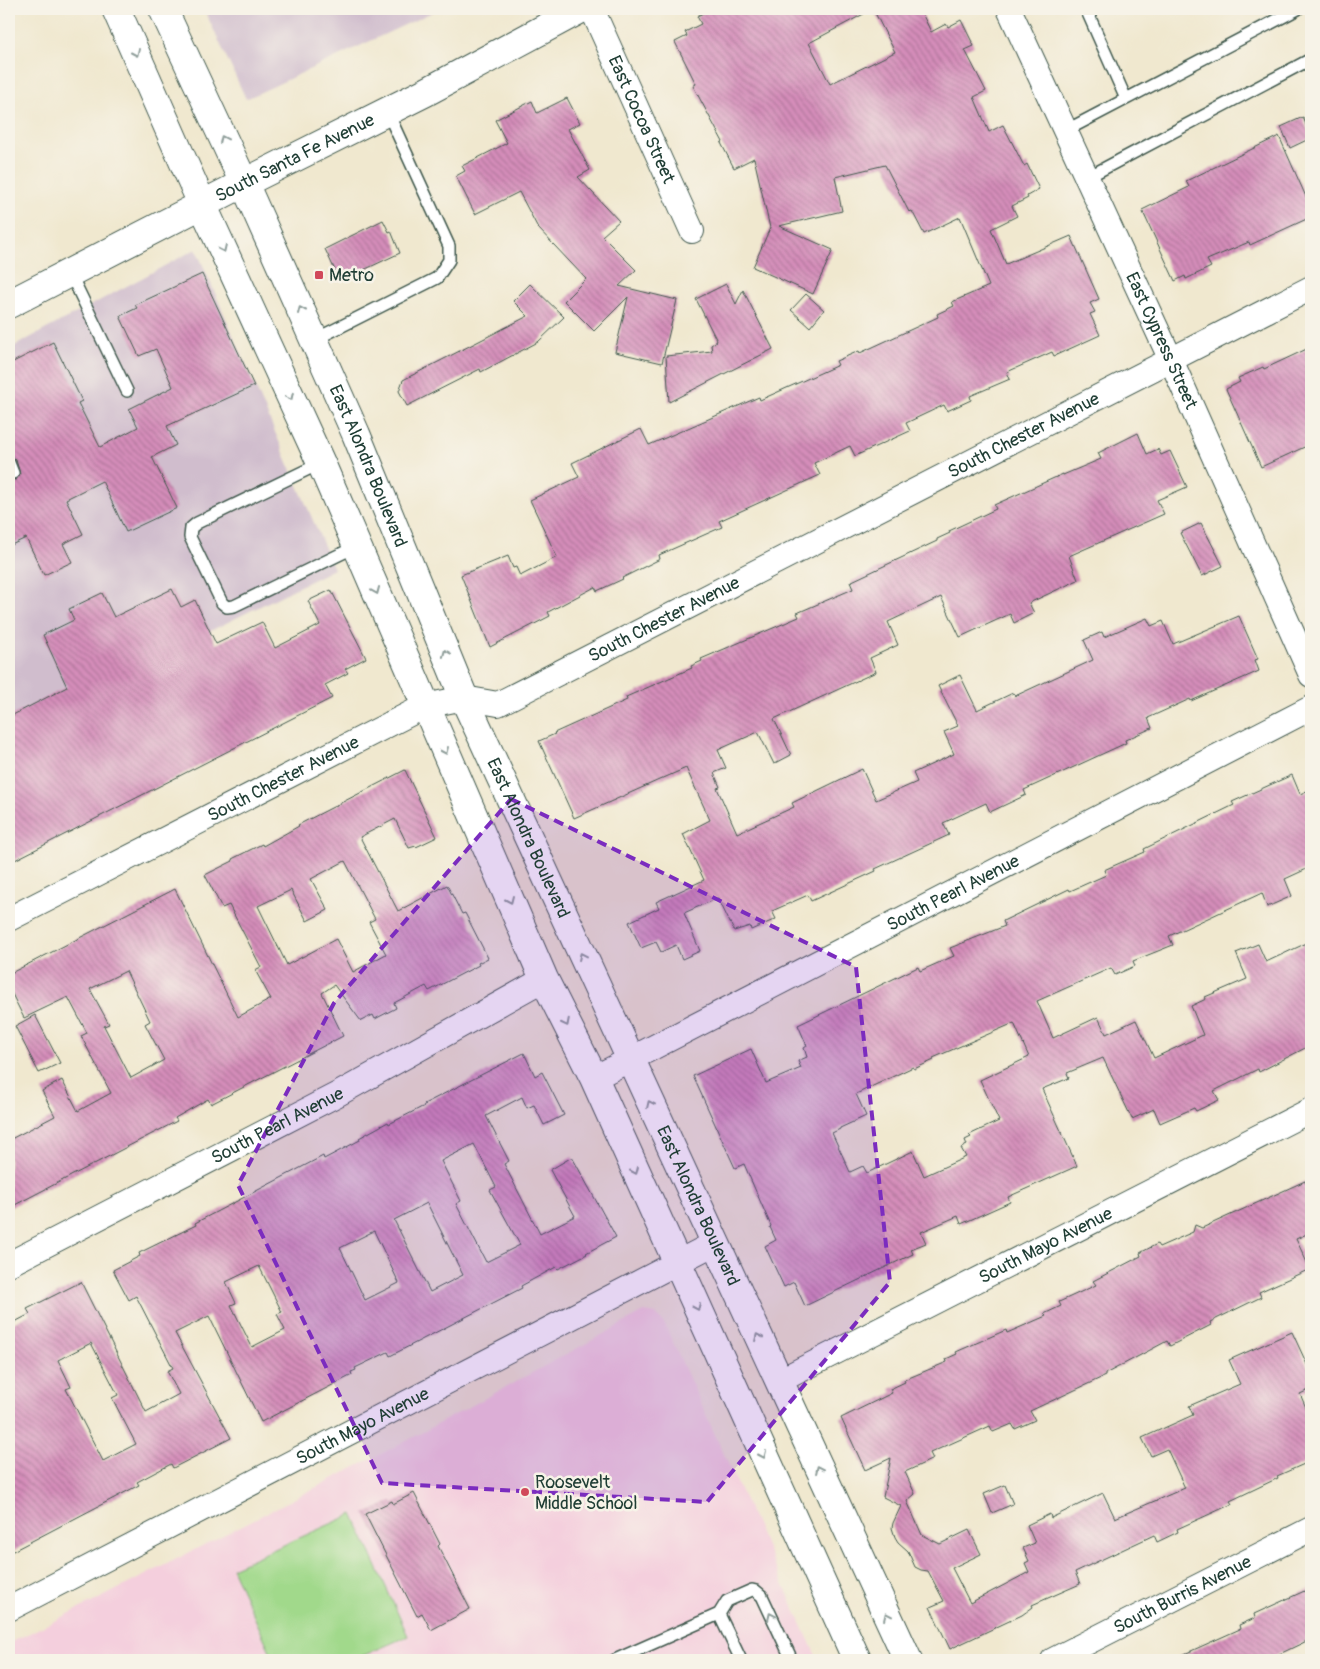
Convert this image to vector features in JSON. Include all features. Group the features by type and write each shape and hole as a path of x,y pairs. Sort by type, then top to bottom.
{"main road":[{"path":"116,9 202,204 321,463 544,980 594,1078 856,1660"},
{"name":"East Alondra Boulevard","path":"163,9 314,340 392,520 464,698 908,1660"},
{"name":"South Santa Fe Avenue","path":"9,304 387,111 581,9"}],"street":[{"name":"East Cocoa Street","path":"592,9 692,231"},
{"name":"East Cypress Street","path":"1009,9 1170,360 1311,675"},
{"name":"South Chester Avenue","path":"9,919 425,706 464,698 498,704 1311,288"},
{"name":"South Pearl Avenue","path":"594,1078 1311,708"},
{"name":"South Pearl Avenue","path":"9,1264 340,1093 544,980"},
{"name":"South Mayo Avenue","path":"779,1381 1311,1110"},
{"name":"South Mayo Avenue","path":"9,1609 715,1243"},
{"name":"South Burris Avenue","path":"1053,1660 1311,1528"}],"lane":[{"path":"1086,9 1126,99"},
{"path":"1065,131 1298,9"},
{"path":"1086,178 1311,59"},
{"path":"314,340 437,278 449,260 449,246 387,111"},
{"path":"70,273 127,391"},
{"path":"321,463 197,523 191,528 190,537 222,603 227,607 234,606 357,546"},
{"path":"615,1660 719,1614 727,1601 749,1591 759,1593 792,1660"},
{"path":"719,1614 741,1660"}],"highlighted area":[{"path":"511,799 856,967 890,1282 707,1502 382,1483 238,1185 334,1003"}],"shaded area":[{"path":"204,9 439,9 246,99"},
{"path":"196,249 334,569 9,732 9,349"},
{"name":"Roosevelt Middle School","path":"644,1312 656,1314 665,1325 818,1660 9,1660 9,1643 89,1604 412,1438"}],"green space":[{"path":"353,1514 408,1636 353,1660 274,1660 232,1568"}],"building":[{"path":"711,9 873,9 920,9 931,32 946,24 948,27 961,20 974,46 965,50 986,91 974,97 989,132 1003,125 1024,166 1027,164 1039,189 1027,196 1028,198 1012,206 1017,216 991,229 1006,264 1071,236 1099,299 1090,303 1095,312 1090,314 1100,335 1054,356 1052,352 1007,372 1010,379 970,396 971,400 947,411 944,405 906,423 910,431 855,456 850,446 814,463 820,475 719,521 722,527 659,555 660,559 623,579 597,591 595,587 548,612 550,616 490,647 461,575 508,556 513,568 516,567 520,576 557,557 530,500 579,477 572,463 641,429 649,445 759,397 760,400 838,365 836,361 859,351 860,353 938,317 937,314 954,306 952,302 989,286 960,217 924,234 912,211 909,212 885,165 835,177 842,211 779,226 833,250 813,294 753,267 770,228 754,158 734,168 721,143 723,142 693,86 696,84 675,42 687,36 685,32 701,24 697,16","holes":["873,9 895,52 830,84 809,43"]},
{"path":"567,98 580,123 568,129 590,170 578,177 619,221 602,236 636,270 619,286 677,300 662,363 615,352 628,297 594,331 564,301 586,279 538,228 519,192 475,214 456,176 465,171 462,166 507,143 495,120 532,101 537,113"},
{"path":"1303,117 1311,138 1290,148 1281,127"},
{"path":"1279,136 1311,208 1311,217 1250,245 1249,242 1207,260 1211,267 1186,279 1185,276 1175,281 1142,210 1189,187 1186,181"},
{"path":"383,220 389,232 391,231 400,253 340,281 325,249"},
{"path":"202,274 254,386 167,426 176,445 152,457 177,508 126,532 102,481 66,499 83,534 63,544 72,562 44,575 26,538 9,546 9,479 16,480 20,474 16,460 9,456 9,364 53,342 82,401 78,403 100,447 138,427 129,409 173,387 156,349 139,356 120,316 137,308 135,305"},
{"path":"530,284 564,317 538,342 481,372 480,369 407,406 399,391 403,380 528,316 513,301"},
{"path":"726,284 736,304 743,290 773,349 669,402 666,356 712,351 711,345 717,341 696,299"},
{"path":"806,294 824,310 810,327 791,310"},
{"path":"1311,347 1311,444 1261,467 1226,389 1240,382 1238,378 1263,367 1264,369"},
{"path":"1138,433 1147,454 1158,449 1161,455 1170,451 1187,487 1157,500 1164,514 1069,556 1078,580 1029,603 1034,613 1014,623 1010,614 960,637 941,597 888,622 898,645 870,658 876,672 774,719 791,755 774,764 758,732 718,750 726,768 714,773 720,787 717,788 737,833 794,807 792,803 862,769 876,800 917,782 913,773 954,754 944,732 958,726 938,686 960,675 977,710 1013,693 1015,696 1093,660 1084,640 1102,632 1104,637 1147,618 1151,626 1163,621 1173,644 1239,616 1258,659 1255,660 1259,671 1148,718 1152,728 1125,740 1126,743 1024,790 1026,795 990,812 986,803 943,823 949,835 811,901 808,895 772,911 776,919 751,930 750,926 734,931 718,898 684,913 700,951 682,959 676,945 661,952 656,942 641,948 629,922 659,908 656,902 704,880 683,834 710,820 686,768 574,818 539,741 627,700 626,697 692,668 691,666 702,661 701,659 799,617 797,613 853,589 850,582 937,541 937,539 950,533 949,531 996,509 994,505 1101,459 1098,453"},
{"path":"1201,523 1223,566 1202,576 1180,533"},
{"path":"172,589 181,607 195,600 216,644 262,622 275,648 320,625 308,601 331,590 366,658 345,669 348,673 325,685 332,698 9,863 9,717 67,687 43,635 74,620 69,609 102,593 114,617"},
{"path":"405,770 437,837 416,847 409,848 395,819 360,837 398,911 447,885 462,914 465,913 488,958 478,963 479,965 429,991 426,986 394,1003 396,1008 375,1019 373,1015 361,1021 334,985 322,993 343,1036 211,1104 208,1099 175,1118 177,1121 9,1208 9,1140 55,1116 42,1091 62,1080 78,1111 111,1093 81,1036 87,1033 68,997 24,1018 9,988 9,974 175,889 238,1017 271,999 255,970 261,967 229,905 222,908 205,875 262,844 263,846 298,825","holes":["345,861 375,919 369,922 386,954 353,972 336,939 287,965 258,906 291,890 307,921 328,910 311,879","126,971 150,1021 145,1024 164,1060 131,1078 104,1026 109,1024 90,989"]},
{"path":"1292,775 1300,794 1311,789 1311,867 1285,879 1292,896 1267,907 1262,893 1169,936 1173,945 1133,961 1135,966 1115,975 1111,968 1037,1001 1053,1038 1098,1017 1106,1034 1136,1020 1154,1058 1203,1035 1191,1006 1206,999 1205,997 1247,979 1236,953 1258,944 1266,962 1311,941 1311,1045 1259,1072 1258,1069 1214,1091 1219,1100 1196,1111 1194,1108 1160,1123 1154,1109 1132,1119 1103,1058 1067,1073 1069,1078 1042,1089 1077,1166 1008,1197 1010,1202 961,1224 958,1216 921,1232 926,1243 911,1249 913,1254 805,1306 794,1282 784,1287 765,1246 776,1240 771,1226 744,1164 735,1168 693,1076 751,1049 766,1083 801,1068 798,1061 807,1057 804,1048 807,1046 798,1025 918,967 920,971 954,956 950,948 1005,926 1003,921 1069,889 1070,891 1106,875 1104,870 1145,852 1144,849 1234,805 1232,802","holes":["1014,1023 1029,1057 980,1080 999,1121 969,1135 971,1137 965,1140 967,1145 961,1148 966,1157 924,1176 913,1151 867,1173 863,1166 850,1172 832,1133 866,1116 856,1094"]},
{"path":"35,1015 60,1063 39,1073 15,1026"},
{"path":"524,1053 535,1076 542,1072 564,1115 544,1125 534,1105 527,1108 522,1097 486,1116 509,1161 504,1164 540,1234 575,1216 550,1170 572,1157 616,1237 587,1254 558,1269 556,1267 521,1286 522,1288 390,1356 388,1352 355,1368 356,1370 351,1372 352,1375 261,1422 209,1316 175,1333 231,1438 173,1468 171,1464 137,1482 139,1485 9,1553 9,1325 30,1314 27,1309 81,1282 146,1412 179,1394 167,1371 173,1368 136,1296 129,1300 113,1270 140,1256 139,1253 196,1225 195,1223 323,1156 324,1159 360,1140 359,1138 388,1122 389,1124 426,1105 424,1104","holes":["474,1144 496,1187 490,1190 520,1245 486,1262 456,1204 461,1201 441,1161","427,1203 463,1275 430,1292 394,1220","374,1231 399,1283 365,1300 340,1248","259,1266 282,1312 277,1314 285,1330 252,1347 231,1305 236,1303 226,1282","91,1343 118,1395 112,1398 136,1444 103,1461 66,1389 71,1387 58,1360"]},
{"path":"1305,1181 1311,1195 1311,1232 1296,1239 1310,1269 1259,1292 1261,1297 1210,1322 1211,1325 1170,1346 1167,1341 1105,1374 1105,1376 1030,1411 1035,1420 1015,1429 1012,1424 993,1432 990,1426 930,1453 933,1459 905,1472 915,1494 907,1501 922,1535 940,1544 969,1530 981,1554 952,1568 970,1603 1029,1572 1025,1563 1029,1561 1023,1548 1035,1543 1027,1525 1050,1514 1051,1518 1103,1493 1115,1518 1185,1488 1167,1449 1151,1456 1142,1438 1193,1415 1189,1406 1240,1384 1229,1360 1292,1332 1311,1373 1311,1389 1300,1394 1311,1419 1311,1461 1277,1476 1278,1478 1230,1501 1232,1504 1177,1529 1178,1532 1157,1542 1154,1535 1075,1572 1080,1584 1032,1605 1033,1607 1022,1615 950,1649 930,1607 944,1601 928,1571 915,1567 908,1551 898,1542 892,1528 901,1506 883,1497 891,1458 865,1470 841,1418 892,1393 890,1389 905,1382 904,1380 947,1362 946,1359 957,1354 956,1352 1006,1330 1007,1333 1046,1316 1044,1314 1061,1306 1059,1302 1096,1285 1093,1281 1141,1256 1140,1253 1157,1244 1159,1247 1193,1232 1195,1225 1202,1228"},
{"path":"1005,1485 1013,1504 992,1513 984,1494"},
{"path":"414,1493 470,1609 431,1630 422,1613 417,1616 365,1514 392,1501 393,1504"},
{"path":"1311,1588 1311,1639 1267,1660 1171,1660 1240,1629 1239,1625 1255,1618 1254,1614"}],"place":[{"name":"Metro","path":"319,275"},
{"name":"Roosevelt Middle School","path":"525,1492"}]}
